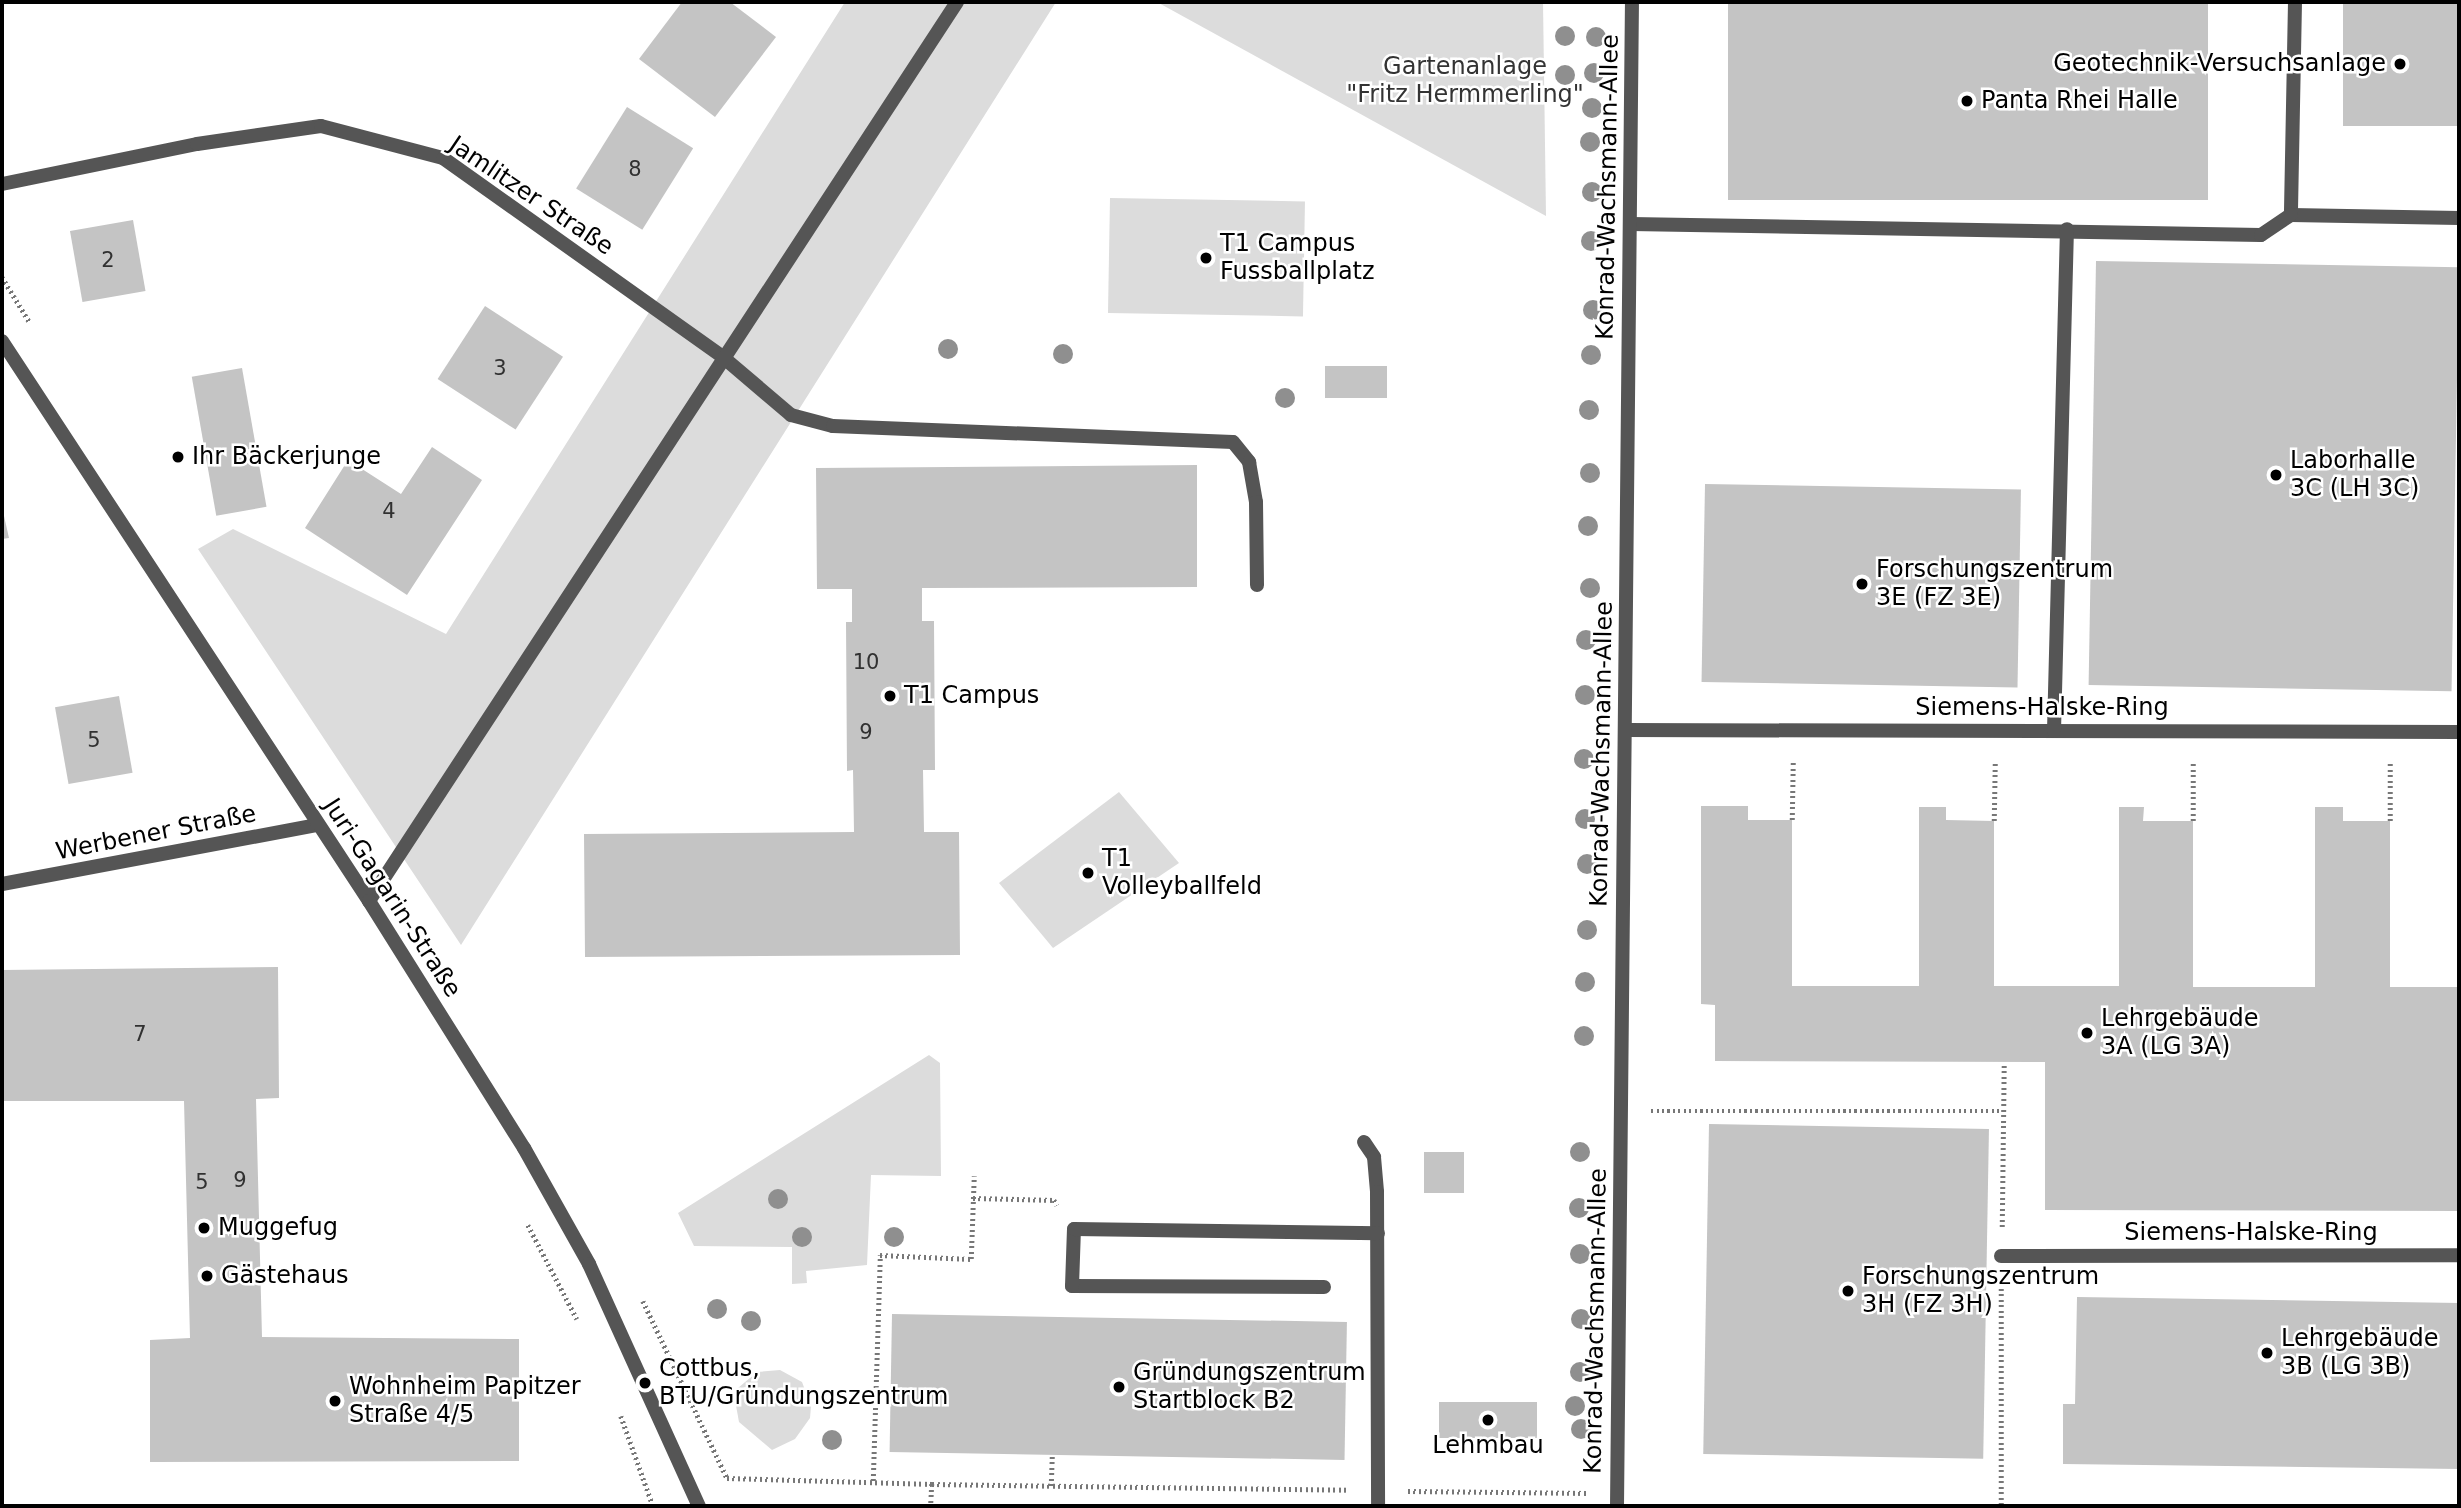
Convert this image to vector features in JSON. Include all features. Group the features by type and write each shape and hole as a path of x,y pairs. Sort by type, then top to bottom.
{"street":[{"path":"369,901 957,2"},
{"name":"Konrad-Wachsmann-Allee","path":"1617,1500 1632,2"},
{"path":"2291,215 2295,2"},
{"name":"Jamlitzer Straße","path":"2,184 197,144 320,126 443,158 724,358 791,415 833,426 1233,442 1249,462 1256,502 1257,585"},
{"path":"1631,224 2067,229 2261,236 2291,215 2459,218"},
{"path":"2054,731 2067,229"},
{"name":"Juri-Gagarin-Straße","path":"2,341 369,901 524,1148 589,1264 699,1506"},
{"name":"Siemens-Halske-Ring","path":"1625,730 2459,732"},
{"name":"Werbener Straße","path":"2,884 318,825"},
{"path":"1364,1142 1374,1157 1378,1233 1378,1506"},
{"path":"1324,1287 1072,1286 1074,1229 1378,1233"},
{"name":"Siemens-Halske-Ring","path":"2001,1256 2459,1255"}],"path":[{"path":"1792,820 1793,730"},
{"path":"1994,821 1996,730"},
{"path":"2193,821 2194,732"},
{"path":"2390,732 2390,821"},
{"path":"1621,1111 2003,1111"},
{"path":"873,1481 880,1255 971,1259 974,1176"},
{"path":"974,1198 1054,1200"},
{"path":"522,1213 584,1332"},
{"path":"617,1405 653,1506"},
{"path":"1051,1486 1052,1455"},
{"path":"751,1479 1378,1491 1617,1500"},
{"path":"932,1484 932,1506"},
{"path":"1999,1506 2128,1506"}],"green space":[{"path":"845,2 1056,2 461,945 198,549 233,529 446,634"},
{"name":"Gartenanlage \"Fritz Hermmerling\"","path":"1157,2 1543,2 1546,216"},
{"name":"T1 Campus Fussballplatz","path":"1110,198 1305,201 1303,316 1108,313"},
{"name":"T1 Volleyballfeld","path":"1119,792 1179,863 1053,948 999,883"},
{"path":"929,1055 940,1063 941,1176 871,1175 867,1265 806,1271 807,1283 792,1284 792,1247 694,1246 678,1213"},
{"path":"780,1370 802,1382 811,1406 810,1418 795,1439 772,1450 739,1422 735,1400 738,1388 757,1372"}],"building":[{"path":"682,2 730,2 776,37 715,117 639,59"},
{"name":"Panta Rhei Halle","path":"1728,2 2208,2 2208,200 1728,200"},
{"name":"Geotechnik-Versuchsanlage","path":"2343,2 2459,2 2459,126 2343,126"},
{"path":"627,107 693,148 642,230 576,188"},
{"path":"133,220 146,291 82,302 70,231"},
{"name":"Laborhalle 3C (LH 3C)","path":"2096,261 2459,267 2452,691 2089,685"},
{"path":"485,306 563,357 516,430 438,379"},
{"path":"1325,366 1387,366 1387,398 1325,398"},
{"path":"242,368 266,507 216,516 192,377"},
{"path":"432,447 482,480 407,595 305,528 348,460 401,494"},
{"path":"1197,465 1197,587 922,588 922,621 934,621 935,770 923,770 924,832 959,832 960,955 585,957 584,834 854,832 853,770 847,771 846,622 852,622 852,589 817,589 816,468"},
{"name":"Forschungszentrum 3E (FZ 3E)","path":"1705,484 2021,490 2017,687 1702,682"},
{"path":"2,507 9,538 2,539"},
{"path":"119,696 133,773 69,784 55,707"},
{"name":"Lehrgebäude 3A (LG 3A)","path":"1701,806 1748,806 1748,820 1792,820 1792,986 1919,986 1919,807 1946,807 1946,820 1994,821 1994,986 2119,986 2119,807 2144,807 2143,821 2193,821 2193,987 2315,987 2315,807 2343,807 2343,821 2390,821 2390,987 2459,987 2459,1211 2045,1210 2045,1062 1715,1061 1715,1005 1701,1004"},
{"path":"278,967 279,1098 256,1099 262,1337 519,1339 519,1461 150,1462 150,1340 190,1338 184,1101 2,1101 2,970"},
{"name":"Forschungszentrum 3H (FZ 3H)","path":"1709,1124 1989,1129 1983,1459 1703,1454"},
{"path":"1424,1152 1464,1152 1464,1193 1424,1193"},
{"name":"Lehrgebäude 3B (LG 3B)","path":"2077,1297 2459,1303 2459,1469 2063,1464 2063,1404 2075,1404"},
{"name":"Gründungszentrum Startblock B2","path":"892,1314 1347,1322 1345,1460 890,1452"},
{"name":"Lehmbau","path":"1439,1402 1537,1402 1537,1438 1439,1438"}],"place":[{"name":"Geotechnik-Versuchsanlage","path":"2400,64"},
{"name":"Panta Rhei Halle","path":"1967,101"},
{"name":"T1 Campus Fussballplatz","path":"1206,258"},
{"name":"Ihr Bäckerjunge","path":"178,457"},
{"name":"Laborhalle 3C (LH 3C)","path":"2276,475"},
{"name":"Forschungszentrum 3E (FZ 3E)","path":"1862,584"},
{"name":"T1 Campus","path":"890,696"},
{"name":"T1 Volleyballfeld","path":"1088,873"},
{"name":"Lehrgebäude 3A (LG 3A)","path":"2087,1033"},
{"name":"Muggefug","path":"204,1228"},
{"name":"Gästehaus","path":"207,1276"},
{"name":"Forschungszentrum 3H (FZ 3H)","path":"1848,1291"},
{"name":"Lehrgebäude 3B (LG 3B)","path":"2267,1353"},
{"name":"Cottbus, BTU/Gründungszentrum","path":"645,1383"},
{"name":"Gründungszentrum Startblock B2","path":"1119,1387"},
{"name":"Wohnheim Papitzer Straße 4/5","path":"335,1401"},
{"name":"Lehmbau","path":"1488,1420"}]}
